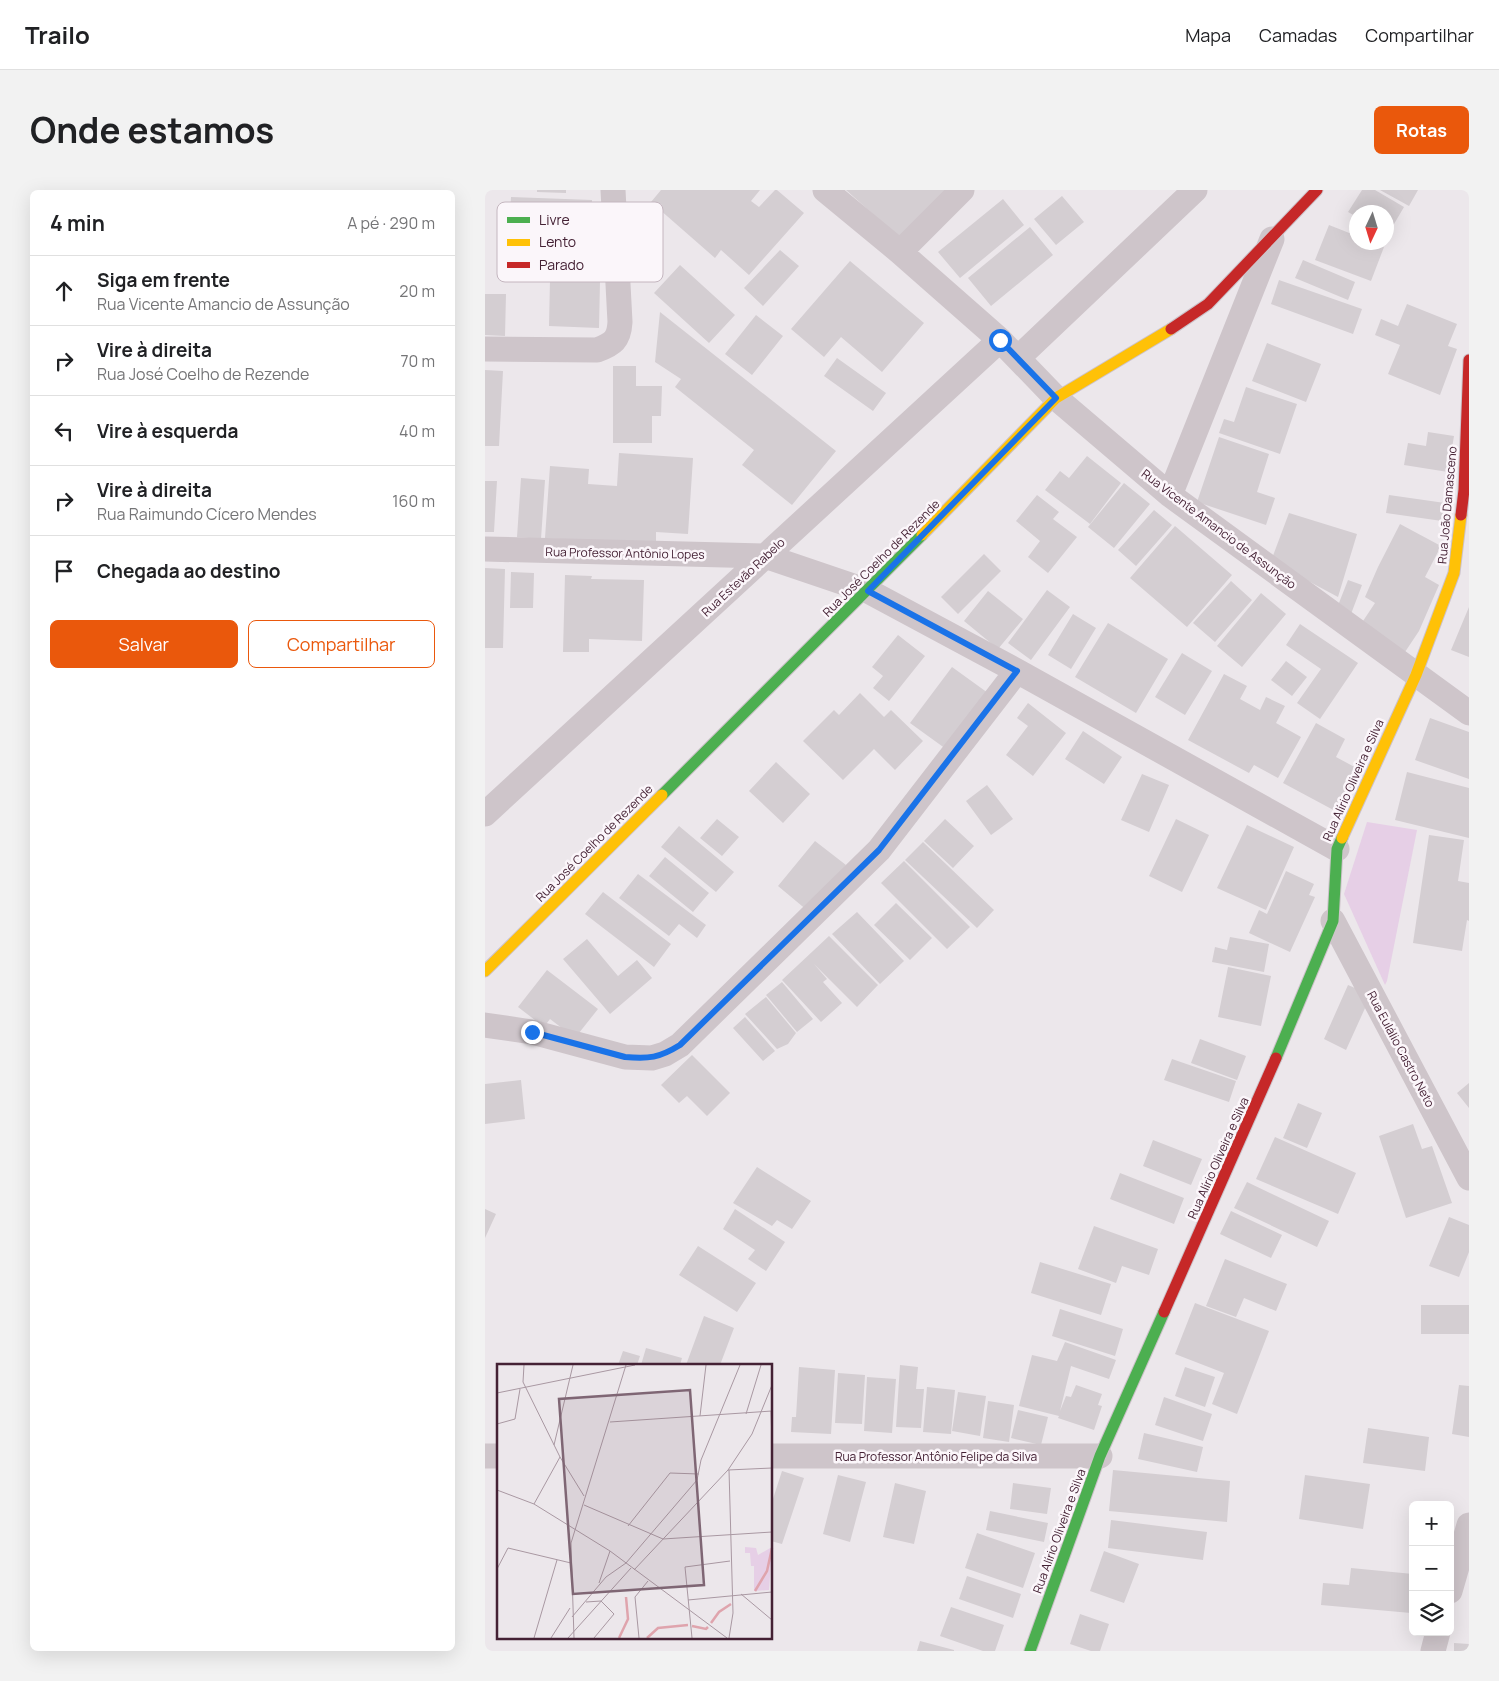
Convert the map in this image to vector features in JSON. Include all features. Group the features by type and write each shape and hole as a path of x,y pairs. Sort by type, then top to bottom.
{"street":[{"name":"Rua Vicente Amancio de Assunção","path":"825,190 900,252 1000,340 1056,398 1170,495 1469,713"},
{"path":"900,252 963,190"},
{"path":"1018,358 1195,190"},
{"name":"Rua José Coelho de Rezende","path":"485,971 868,591 1056,398 1177,326 1208,304 1317,190"},
{"path":"1170,495 1273,237"},
{"path":"485,349 597,350 611,344 619,334 618,282"},
{"name":"Rua Estevão Rabelo","path":"485,814 1000,340"},
{"name":"Rua João Damasceno","path":"1416,675 1454,573 1464,490 1469,360"},
{"name":"Rua Professor Antônio Lopes","path":"485,549 765,556 868,591 1017,671 1337,849"},
{"path":"485,1025 532,1032 625,1057 652,1058 665,1054 680,1045 879,850 1017,671"},
{"name":"Rua Alírio Oliveira e Silva","path":"1030,1651 1100,1456 1252,1115 1333,920 1337,849 1416,675"},
{"name":"Rua Eulálio Castro Neto","path":"1333,920 1469,1178"},
{"name":"Rua Professor Antônio Felipe da Silva","path":"773,1456 1100,1456"},
{"path":"1454,1577 1469,1525"},
{"path":"1433,1651 1437,1636"}],"shaded area":[{"path":"1367,822 1417,830 1385,985 1344,894"}],"building":[{"path":"537,190 566,190 566,193 537,192"},
{"path":"661,190 760,190 751,201 759,207 777,190 804,213 749,275 721,250 715,258 663,212 663,202 651,202"},
{"path":"846,190 946,190 901,239"},
{"path":"1362,190 1375,190 1404,207 1394,224 1394,205 1352,205"},
{"path":"1380,190 1418,190 1409,206"},
{"path":"1062,196 1084,222 1056,245 1034,219"},
{"path":"511,197 592,200 592,202 511,202"},
{"path":"1003,199 1024,225 960,278 938,252"},
{"path":"1329,225 1349,233 1349,250 1383,250 1371,281 1315,260"},
{"path":"1030,227 1053,255 991,306 968,278"},
{"path":"780,250 799,266 763,306 744,288"},
{"path":"1303,260 1355,282 1348,300 1295,278"},
{"path":"850,261 924,323 882,372 841,337 824,357 791,329"},
{"path":"680,265 735,315 709,343 654,293"},
{"path":"1279,280 1362,309 1353,334 1271,304"},
{"path":"550,282 600,282 599,328 549,326"},
{"path":"485,294 506,294 505,336 485,335"},
{"path":"1407,304 1457,324 1448,346 1457,349 1440,395 1388,374 1400,345 1375,335 1381,319 1398,326"},
{"path":"660,312 836,451 792,505 742,465 754,450 675,387 681,379 655,362"},
{"path":"756,315 783,336 752,375 725,354"},
{"path":"1267,343 1321,364 1306,402 1252,381"},
{"path":"837,358 886,393 873,411 824,376"},
{"path":"613,366 636,366 636,386 662,386 661,416 652,416 652,443 613,443"},
{"path":"485,370 503,371 499,446 485,446"},
{"path":"1246,387 1297,404 1280,454 1219,433 1224,419 1234,422"},
{"path":"1428,432 1454,436 1448,472 1404,465 1408,443 1426,446"},
{"path":"1219,437 1269,454 1257,492 1275,498 1266,525 1197,502"},
{"path":"619,453 693,458 688,534 656,532 656,545 545,538 550,466 589,469 588,484 617,486"},
{"path":"1087,456 1121,483 1090,524 1045,490 1060,471 1069,478"},
{"path":"521,478 545,480 541,539 517,537"},
{"path":"485,481 497,481 494,532 485,532"},
{"path":"1124,483 1150,504 1114,548 1088,527"},
{"path":"1037,495 1059,512 1053,519 1077,537 1048,573 1028,557 1040,541 1016,521"},
{"path":"1389,495 1452,504 1449,522 1386,513"},
{"path":"1154,510 1172,525 1136,566 1118,550"},
{"path":"1289,513 1357,534 1338,597 1271,561"},
{"path":"1400,524 1441,546 1425,577 1439,585 1419,631 1405,652 1361,624 1375,603 1365,597"},
{"path":"1175,526 1232,575 1187,627 1130,578"},
{"path":"984,554 1001,571 958,614 941,597"},
{"path":"485,568 505,569 503,648 485,648"},
{"path":"511,572 534,573 533,608 510,608"},
{"path":"565,575 592,576 591,579 644,580 642,641 589,639 589,652 563,652"},
{"path":"1348,580 1362,585 1351,614 1337,608"},
{"path":"1231,581 1252,600 1215,642 1193,623"},
{"path":"1047,590 1070,607 1031,660 1008,643"},
{"path":"988,591 1023,619 998,649 964,621"},
{"path":"1261,593 1286,614 1242,667 1217,646"},
{"path":"1469,607 1469,657 1451,650"},
{"path":"1073,614 1096,628 1071,669 1048,655"},
{"path":"1108,623 1168,659 1136,713 1075,677"},
{"path":"1300,624 1358,663 1320,719 1297,703 1321,669 1286,645"},
{"path":"898,635 925,656 889,701 873,688 883,676 872,667"},
{"path":"1182,653 1212,671 1185,715 1155,697"},
{"path":"1286,661 1307,677 1292,696 1271,680"},
{"path":"952,667 988,693 946,749 910,723"},
{"path":"1224,674 1247,686 1240,699 1260,710 1266,697 1285,706 1276,723 1301,737 1278,778 1254,765 1249,773 1188,740"},
{"path":"860,693 884,717 891,710 923,741 895,770 874,749 843,780 803,741 834,710 839,715"},
{"path":"1028,703 1066,733 1033,776 1006,755 1028,726 1017,718"},
{"path":"1430,718 1469,732 1469,779 1415,760"},
{"path":"1316,723 1345,739 1336,757 1362,771 1339,813 1283,783"},
{"path":"1083,731 1122,757 1104,784 1065,759"},
{"path":"776,762 810,794 783,823 749,791"},
{"path":"1407,772 1469,788 1469,838 1395,820"},
{"path":"1142,774 1169,785 1149,832 1121,820"},
{"path":"987,785 1013,819 991,835 966,801"},
{"path":"717,819 739,837 722,856 700,838"},
{"path":"945,819 974,846 953,868 924,841"},
{"path":"1176,819 1209,835 1182,892 1149,876"},
{"path":"1247,825 1294,847 1266,910 1217,888"},
{"path":"679,826 734,872 716,892 661,847"},
{"path":"1429,835 1464,840 1458,881 1469,883 1469,921 1467,920 1462,951 1413,943"},
{"path":"815,841 846,865 808,911 778,886"},
{"path":"923,842 994,910 977,928 905,860"},
{"path":"665,857 709,893 693,912 649,876"},
{"path":"904,861 970,927 947,949 881,883"},
{"path":"1286,871 1314,884 1309,895 1315,897 1290,952 1249,933 1259,910 1267,914"},
{"path":"638,874 706,925 697,938 679,924 669,936 619,898"},
{"path":"603,892 671,944 654,967 585,914"},
{"path":"896,903 932,938 910,960 874,925"},
{"path":"857,912 904,961 880,984 832,934"},
{"path":"829,936 878,985 857,1007 814,964 827,979 823,982 842,1003 821,1022 782,980"},
{"path":"1230,937 1269,944 1264,972 1212,962 1215,947 1227,950"},
{"path":"587,939 618,976 637,960 652,978 610,1014 563,959"},
{"path":"1228,967 1271,976 1261,1026 1218,1017"},
{"path":"547,970 598,1009 575,1038 550,1019 544,1027 518,1007"},
{"path":"782,982 813,1019 797,1032 766,995"},
{"path":"1348,985 1371,995 1346,1050 1324,1039"},
{"path":"766,997 796,1033 788,1044 777,1049 745,1014"},
{"path":"745,1017 775,1051 763,1061 733,1028"},
{"path":"1200,1039 1246,1056 1237,1080 1191,1063"},
{"path":"692,1055 730,1093 707,1116 687,1096 679,1103 661,1085"},
{"path":"1172,1059 1236,1081 1229,1102 1164,1080"},
{"path":"521,1080 525,1119 485,1124 485,1084"},
{"path":"1469,1083 1469,1108 1457,1093"},
{"path":"1298,1103 1322,1113 1307,1148 1283,1138"},
{"path":"1413,1124 1422,1149 1432,1146 1452,1203 1406,1218 1379,1136"},
{"path":"1275,1137 1356,1173 1338,1214 1256,1179"},
{"path":"1153,1140 1202,1159 1191,1185 1143,1166"},
{"path":"757,1167 811,1201 792,1229 777,1220 772,1226 733,1203"},
{"path":"1120,1173 1184,1198 1174,1224 1110,1199"},
{"path":"1247,1182 1329,1221 1317,1247 1234,1208"},
{"path":"485,1209 496,1214 485,1238"},
{"path":"735,1209 785,1242 766,1271 748,1259 755,1250 723,1229"},
{"path":"1231,1211 1282,1235 1271,1258 1220,1234"},
{"path":"1449,1217 1469,1225 1469,1252 1459,1277 1429,1266"},
{"path":"1094,1226 1158,1249 1149,1275 1122,1266 1116,1283 1078,1269"},
{"path":"698,1246 756,1283 737,1312 679,1275"},
{"path":"1225,1259 1287,1284 1276,1311 1244,1298 1236,1317 1206,1306"},
{"path":"1040,1262 1111,1284 1101,1315 1031,1293"},
{"path":"1195,1303 1269,1331 1237,1414 1212,1404 1224,1373 1175,1354"},
{"path":"1421,1305 1469,1305 1469,1334 1421,1334"},
{"path":"1060,1309 1123,1329 1115,1356 1052,1336"},
{"path":"704,1316 734,1328 720,1364 686,1364"},
{"path":"1065,1342 1116,1360 1109,1379 1071,1366 1060,1411 1066,1396 1071,1397 1076,1385 1102,1394 1098,1405 1102,1406 1094,1430 1058,1418 1059,1416 1019,1406 1032,1355 1057,1361"},
{"path":"646,1348 682,1358 680,1364 641,1364"},
{"path":"623,1351 640,1356 637,1364 618,1364"},
{"path":"900,1365 918,1367 916,1389 924,1389 921,1428 896,1427"},
{"path":"799,1367 835,1370 831,1434 791,1432 792,1417 796,1417"},
{"path":"1185,1367 1215,1377 1205,1407 1175,1396"},
{"path":"838,1373 865,1375 862,1424 835,1423"},
{"path":"867,1377 896,1379 892,1433 864,1431"},
{"path":"1459,1385 1469,1386 1469,1437 1452,1434"},
{"path":"927,1387 955,1390 951,1434 923,1432"},
{"path":"958,1392 986,1396 980,1436 952,1431"},
{"path":"1164,1397 1212,1414 1203,1441 1155,1425"},
{"path":"988,1401 1014,1405 1009,1442 983,1438"},
{"path":"1018,1410 1048,1417 1041,1445 1011,1438"},
{"path":"1368,1428 1429,1437 1425,1471 1363,1463"},
{"path":"1144,1433 1203,1447 1197,1472 1138,1459"},
{"path":"1113,1470 1230,1481 1227,1522 1109,1511"},
{"path":"782,1471 804,1478 782,1544 773,1542 773,1499"},
{"path":"838,1475 866,1482 850,1542 823,1534"},
{"path":"1305,1475 1370,1484 1363,1529 1299,1519"},
{"path":"895,1483 926,1491 914,1544 883,1537"},
{"path":"1013,1483 1051,1488 1047,1514 1010,1509"},
{"path":"990,1511 1048,1523 1044,1542 986,1530"},
{"path":"1111,1520 1207,1532 1203,1560 1108,1548"},
{"path":"977,1533 1035,1553 1023,1588 965,1568"},
{"path":"1104,1551 1139,1564 1124,1603 1090,1591"},
{"path":"1351,1568 1409,1574 1409,1613 1321,1605 1323,1583 1349,1585"},
{"path":"967,1576 1021,1594 1013,1618 959,1599"},
{"path":"951,1607 1004,1625 995,1651 983,1651 940,1636"},
{"path":"1080,1614 1109,1624 1100,1651 1091,1651 1070,1644"},
{"path":"920,1641 954,1650 954,1651 917,1651"},
{"path":"1454,1643 1469,1644 1469,1651 1454,1651"}],"traffic: fast":[{"path":"662,795 922,535"},
{"path":"1276,1058 1333,921 1337,849 1342,838"},
{"path":"1030,1651 1100,1456 1164,1312"}],"traffic: slow":[{"path":"922,535 1056,398 1171,329"},
{"path":"1342,838 1416,675 1454,573 1461,515"},
{"path":"485,971 662,795"}],"traffic: jam":[{"path":"1171,329 1208,304 1317,190"},
{"path":"1461,515 1464,490 1469,360"},
{"path":"1164,1312 1276,1058"}],"route":[{"path":"532,1032 625,1057 652,1058 665,1054 680,1045 879,850 1017,671 868,591 1056,398 1000,340"}]}
